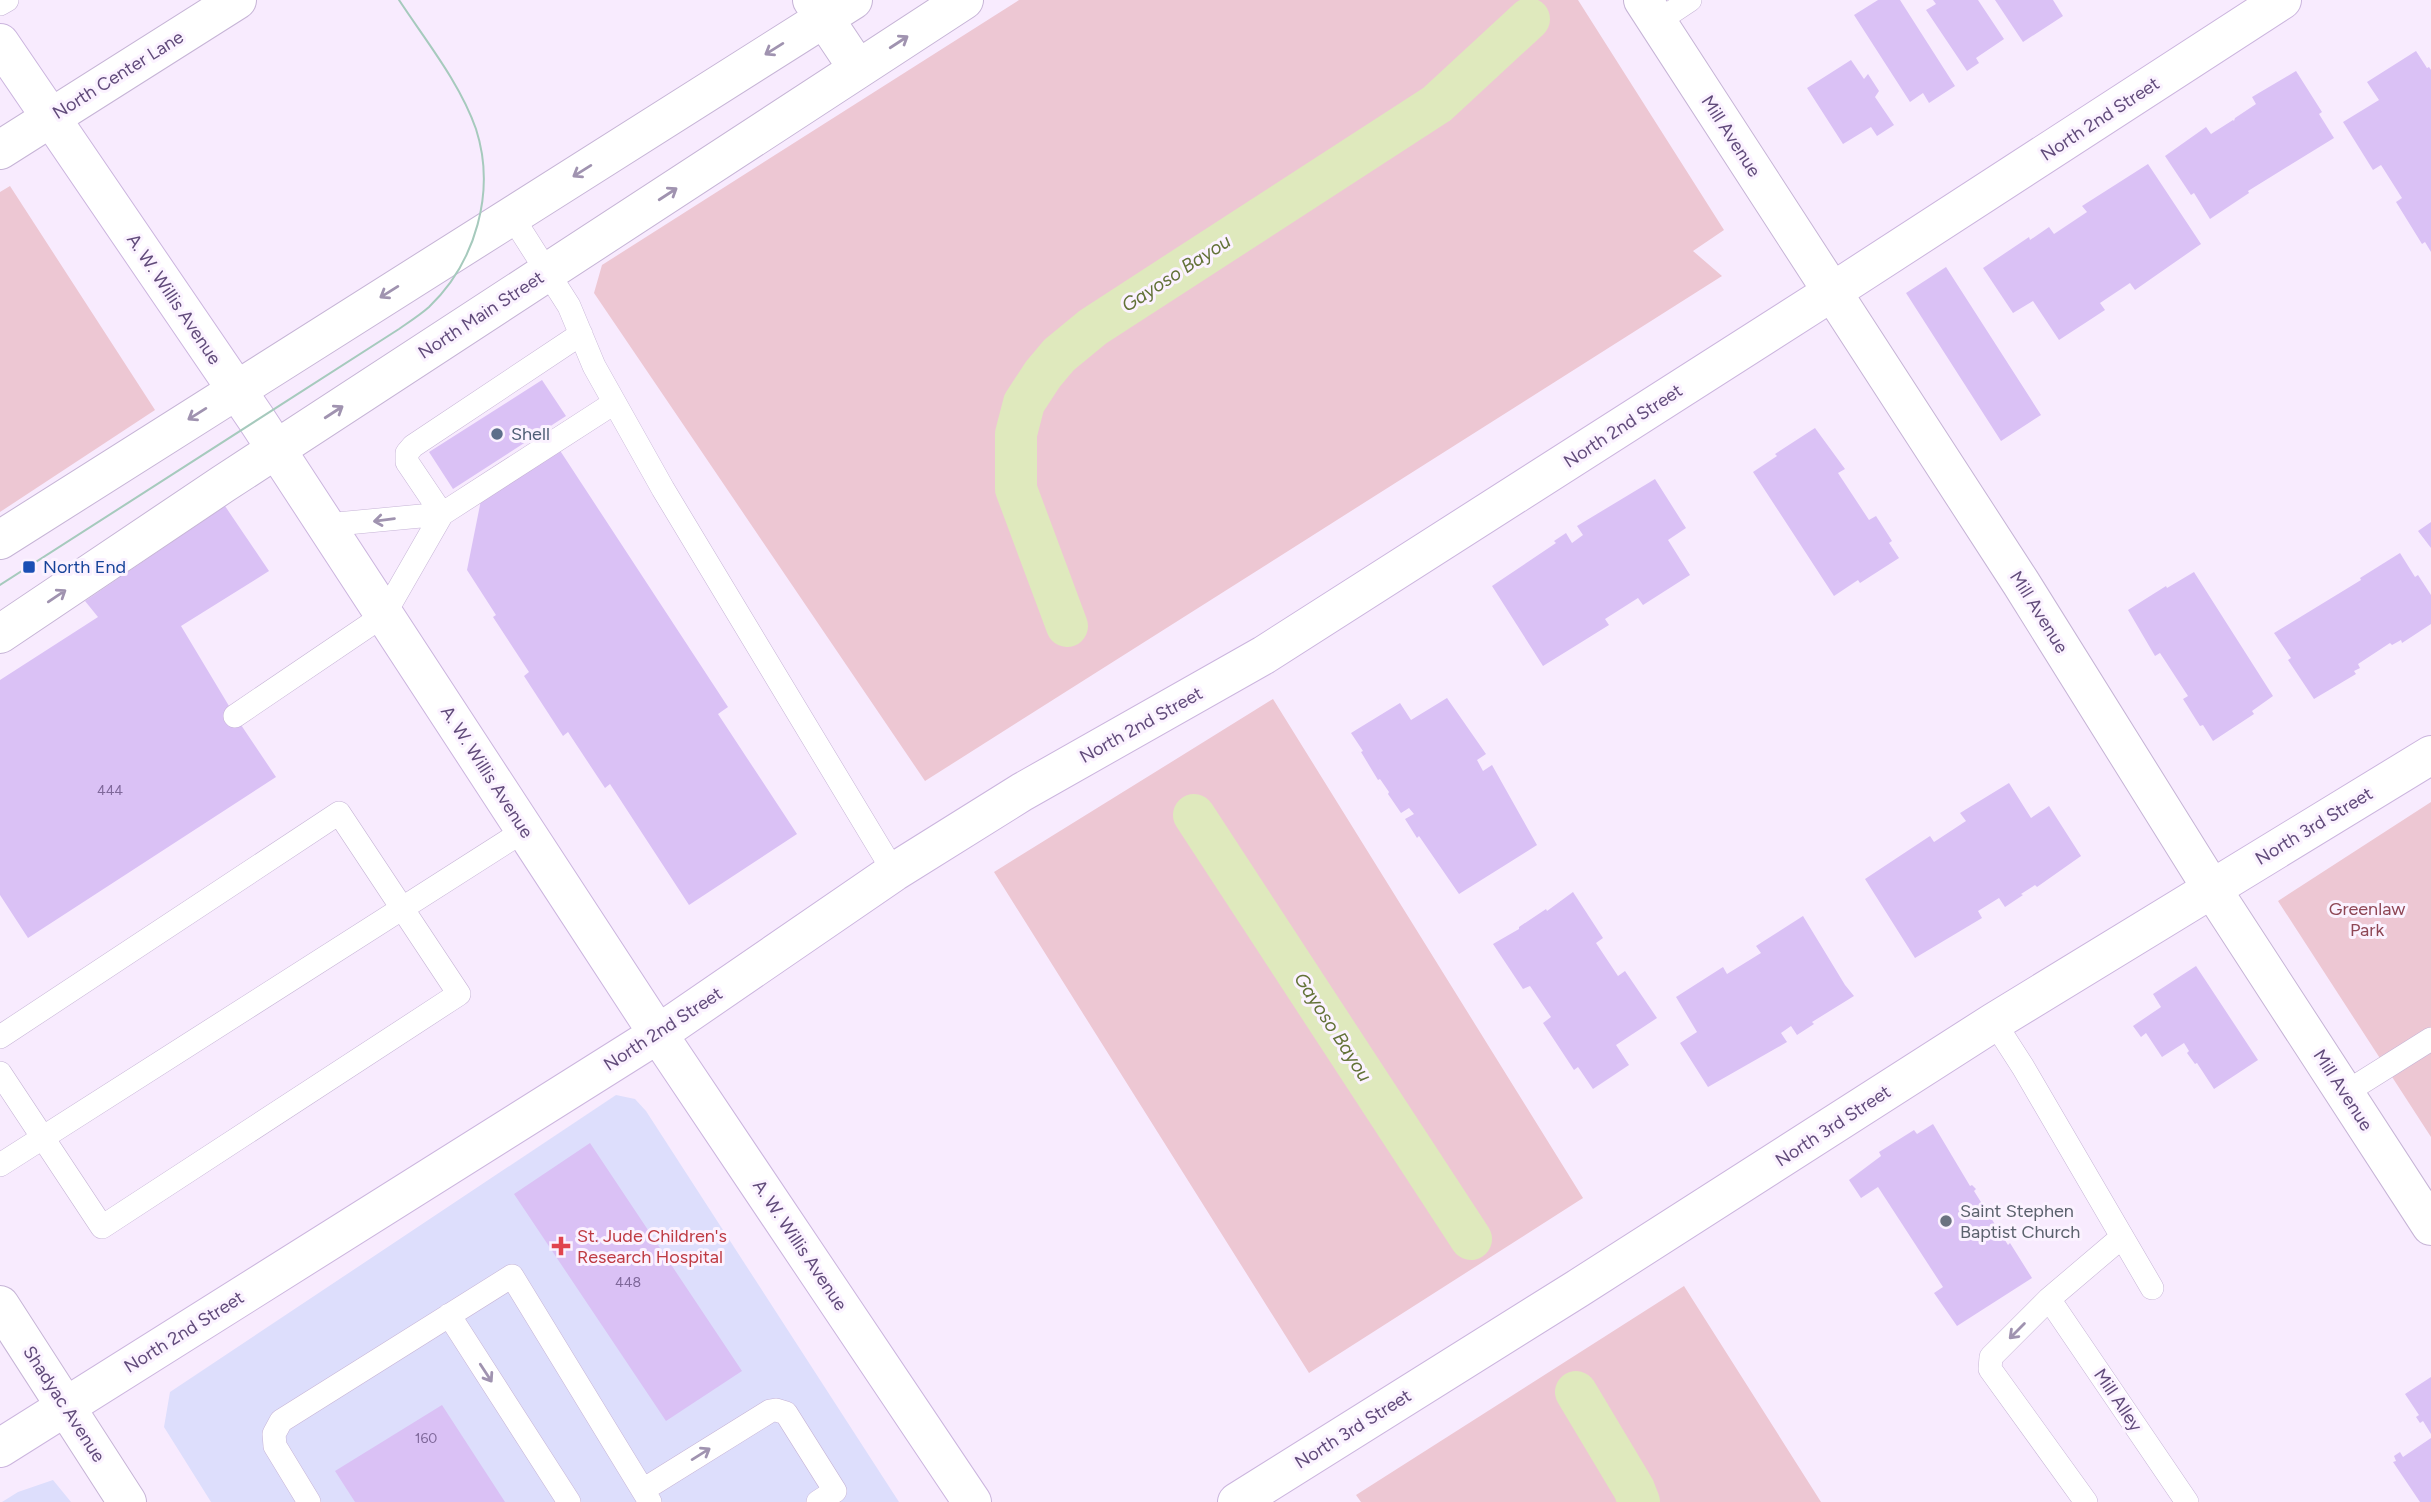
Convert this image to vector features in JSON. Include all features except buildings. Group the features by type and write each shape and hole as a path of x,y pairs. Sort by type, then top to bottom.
{"street":[{"name":"North Center Lane","path":"0,150 237,0"},
{"name":"North Main Street","path":"0,634 276,449 964,0"},
{"name":"North 2nd Street","path":"0,1448 658,1034 894,872 1022,792 1264,655 2282,0"},
{"path":"0,540 511,215 830,6 858,69"},
{"name":"Mill Avenue","path":"1650,11 2021,583 2212,889 2431,1226"},
{"name":"A. W. Willis Avenue","path":"0,43 276,449 658,1034 972,1502"},
{"name":"North 3rd Street","path":"1237,1502 1577,1289 1994,1022 2431,755"},
{"name":"Shadyac Avenue","path":"0,1306 127,1502"}],"lane":[{"path":"0,4 7,0"},
{"path":"1650,11 1690,0"},
{"path":"511,215 569,306 594,366 663,489 894,872"},
{"path":"442,514 407,462 407,453 413,446 581,334"},
{"path":"235,716 384,615 442,514 614,403"},
{"path":"326,525 442,514"},
{"path":"0,1037 339,813 459,994 102,1227 0,1073"},
{"path":"0,1165 525,830"},
{"path":"1994,1022 2152,1288"},
{"path":"2345,1093 2431,1039"},
{"path":"2086,1502 1990,1369 1991,1357 2049,1299 2123,1237"},
{"path":"309,1502 275,1446 274,1434 281,1421 512,1276 646,1496 770,1411 776,1410 786,1413 832,1498"},
{"name":"Mill Alley","path":"2049,1299 2187,1502"},
{"path":"449,1315 569,1502"}],"shaded area":[{"name":"St. Jude Children's Research Hospital","path":"616,1095 635,1099 646,1111 899,1502 211,1502 164,1427 170,1392"},
{"path":"53,1480 71,1502 2,1502 18,1492"}],"green space":[{"path":"1019,0 1578,0 1724,230 1693,251 1722,276 925,781 594,293 602,265"},
{"path":"10,186 155,410 0,512 0,192"},
{"path":"1273,699 1583,1198 1309,1373 994,872"},
{"name":"Greenlaw Park","path":"2431,802 2431,1137 2278,901"},
{"path":"1684,1286 1821,1502 1361,1502 1356,1495"}],"waterway":[{"name":"Gayoso Bayou","path":"1067,626 1016,489 1016,434 1024,403 1043,374 1059,355 1093,327 1437,104 1529,19"},
{"name":"Gayoso Bayou","path":"1194,815 1471,1239"},
{"name":"Gayoso Bayou","path":"1576,1392 1634,1489 1639,1502"}],"tram line":[{"path":"0,585 418,316 445,289 459,269 478,224 484,177 482,153 476,129 461,95 399,0"}],"place":[{"name":"Shell","path":"497,434"},
{"name":"North End","path":"29,567"},
{"name":"Saint Stephen Baptist Church","path":"1946,1221"},
{"name":"St. Jude Children's Research Hospital","path":"561,1246"}]}
